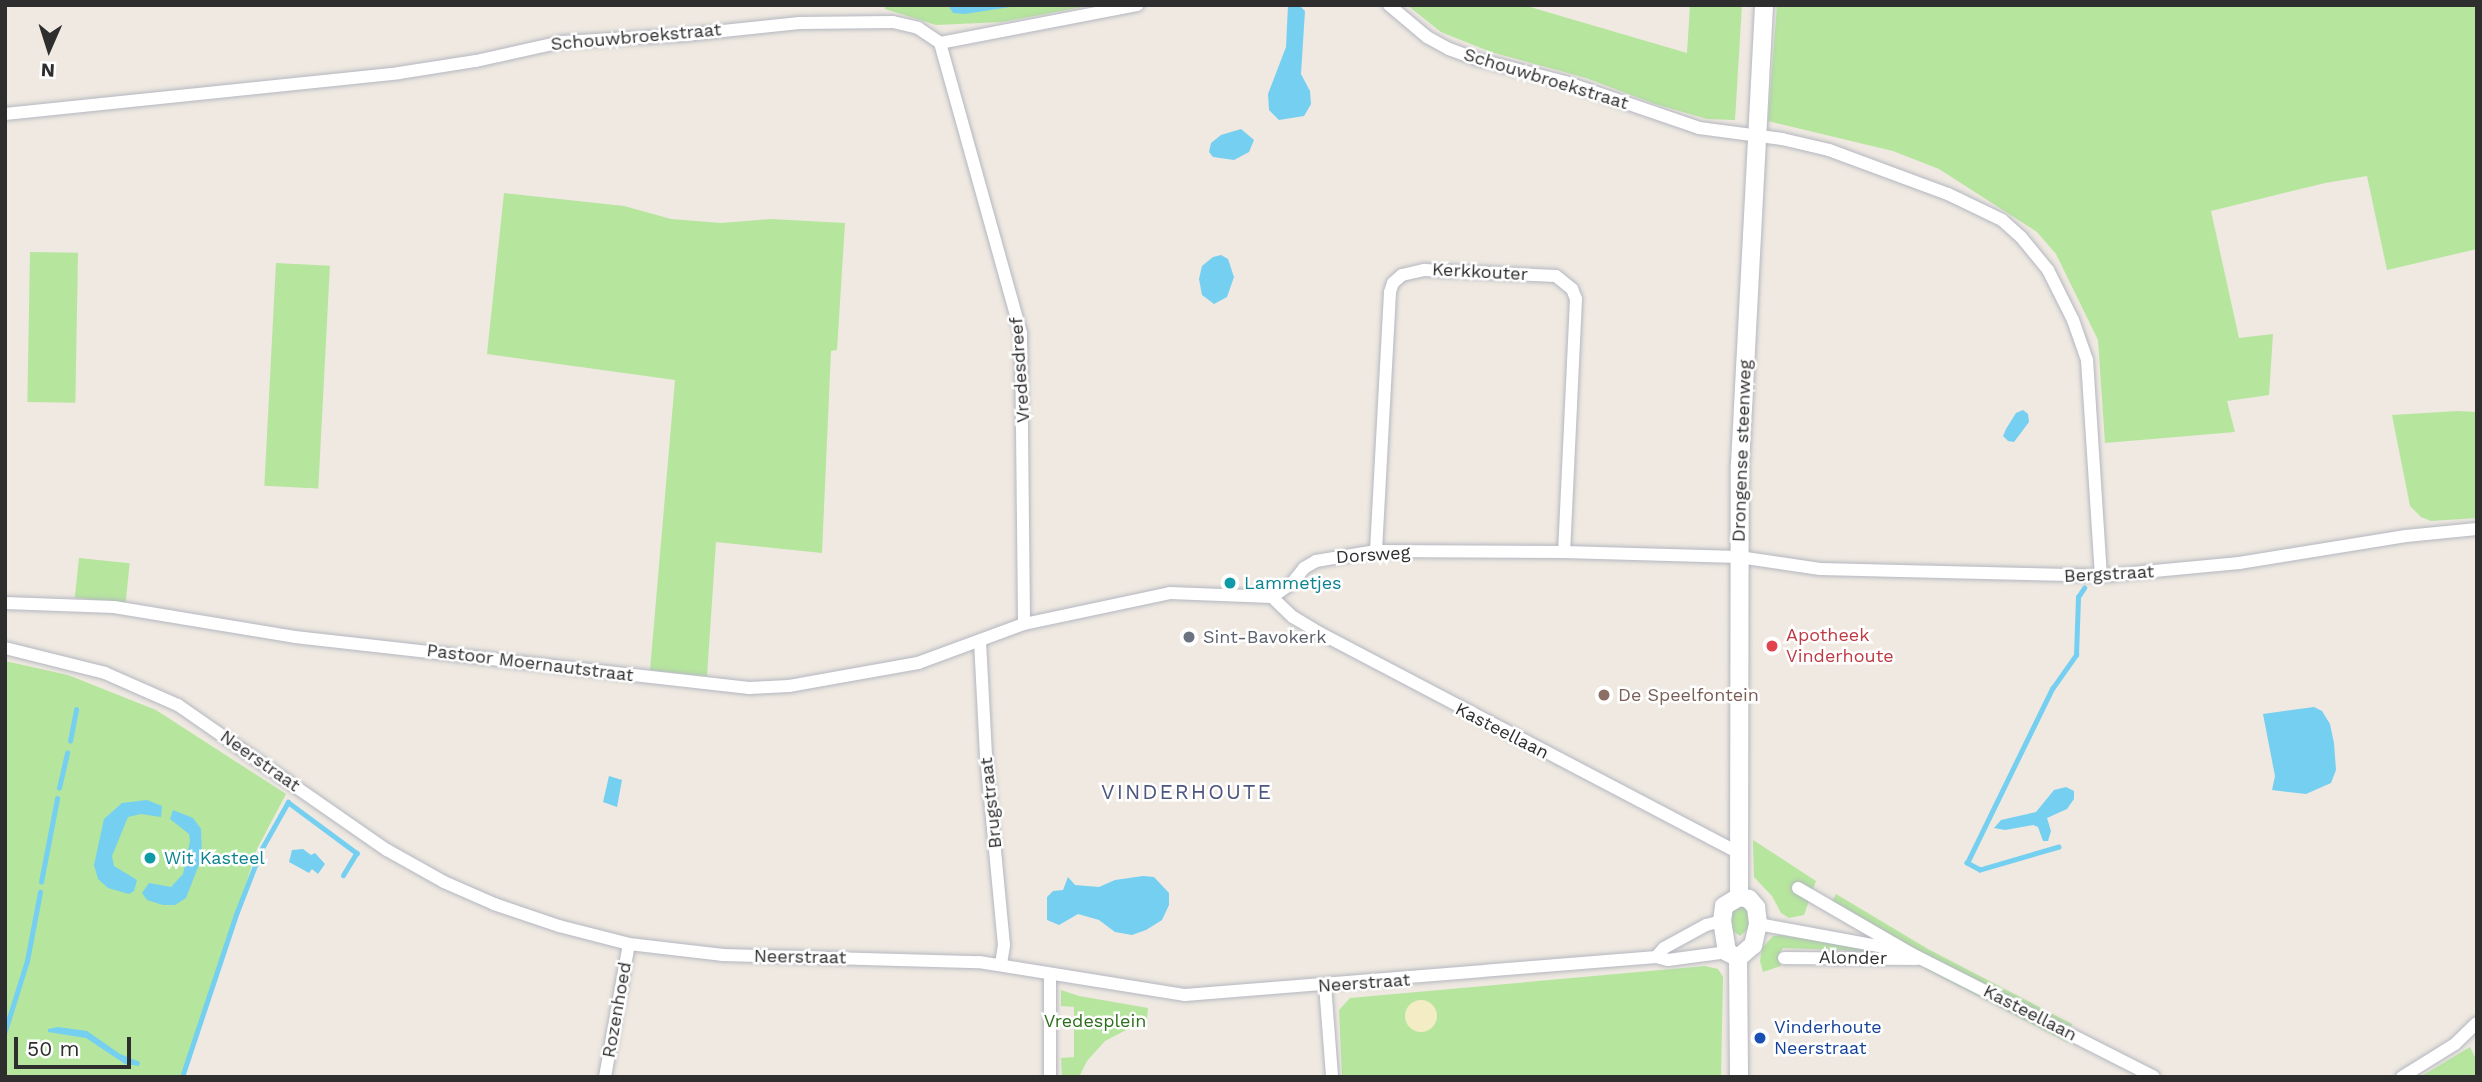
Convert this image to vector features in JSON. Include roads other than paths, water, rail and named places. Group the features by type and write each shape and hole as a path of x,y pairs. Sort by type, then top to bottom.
{"street":[{"path":"940,43 1137,5"},
{"name":"Schouwbroekstraat","path":"1389,5 1427,37 1450,49 1565,82 1699,128 1756,135 1829,150 1948,194 2002,220 2035,252 2048,270 2087,360 2101,576"},
{"name":"Drongense steenweg","path":"1739,897 1740,464 1764,5"},
{"name":"Schouwbroekstraat","path":"5,114 398,73 476,61 562,42 685,35 799,23 893,22 918,28 940,43"},
{"name":"Vredesdreef","path":"940,43 1021,333 1024,399 1024,624"},
{"name":"Kerkkouter","path":"1376,551 1390,292 1393,283 1402,275 1424,270 1556,276 1572,289 1576,299 1564,552"},
{"name":"Bergstraat","path":"1739,557 1820,569 2101,576 2239,563 2406,536 2477,529"},
{"name":"Dorsweg","path":"1272,597 1292,583 1304,568 1316,561 1376,551 1564,552 1739,557"},
{"path":"1024,624 1170,593 1272,597"},
{"name":"Kasteellaan","path":"1272,597 1293,617 1320,633 1739,853"},
{"name":"Pastoor Moernautstraat","path":"5,603 29,601 114,607 283,636 750,688 789,686 918,663 1024,624"},
{"name":"Pastoor Moernautstraat","path":"5,611 29,601"},
{"name":"Brugstraat","path":"980,641 986,755 1004,945 1002,965"},
{"name":"Neerstraat","path":"9,646 105,673 178,705 387,850 444,882 546,922 629,944 723,955 1002,965 1185,995 1656,957 1668,960 1733,955"},
{"name":"Kasteellaan","path":"1798,888 1921,959 2154,1077"},
{"path":"1733,955 1753,945 1758,924 1756,907 1749,899 1739,897 1724,906 1722,920 1733,955 1739,1077"},
{"path":"1656,957 1664,948 1706,925 1722,920"},
{"name":"Kasteellaan","path":"1758,924 1905,950"},
{"name":"Rozenhoed","path":"605,1077 629,944"},
{"name":"Alonder","path":"1784,958 1921,959"},
{"path":"1050,974 1050,1077"},
{"path":"1325,985 1332,1077"},
{"path":"2402,1077 2455,1044 2477,1024"}],"water":[{"path":"948,5 1023,5 965,14 953,13"},
{"path":"1288,5 1299,5 1305,11 1301,74 1310,91 1311,104 1304,116 1279,120 1269,110 1268,94 1286,47"},
{"path":"1241,129 1254,140 1249,152 1234,160 1213,157 1209,152 1211,143 1221,135"},
{"path":"1221,255 1228,259 1234,277 1227,297 1214,304 1202,295 1199,279 1202,266 1213,257"},
{"path":"2023,410 2028,414 2029,422 2014,442 2008,441 2003,436 2006,429 2016,413"},
{"path":"2314,707 2322,711 2330,724 2336,770 2331,783 2306,794 2272,790 2275,776 2263,714"},
{"path":"609,776 622,780 617,807 603,802"},
{"path":"2066,787 2074,791 2074,799 2067,809 2047,818 2051,831 2048,841 2043,841 2038,827 2033,825 2005,830 1994,828 2001,820 2036,812 2054,790"},
{"path":"147,800 162,806 161,817 141,814 128,817 112,856 114,866 137,880 134,891 129,894 108,888 98,879 94,865 104,819 122,803"},
{"path":"173,810 193,818 201,829 202,857 186,898 175,905 163,905 147,900 142,893 149,883 171,887 183,874 189,834 170,819"},
{"path":"303,849 311,855 315,853 325,864 318,874 312,869 309,873 289,862 292,850"},
{"path":"1068,877 1075,885 1099,887 1115,880 1154,877 1169,893 1169,905 1162,920 1146,930 1132,935 1115,932 1099,920 1078,914 1059,925 1047,920 1047,897 1053,891 1063,890"},
{"path":"58,1027 87,1031 120,1054 140,1062 139,1066 125,1064 86,1038 48,1032 48,1029"}],"waterway":[{"path":"2059,847 1980,870 1967,863 2052,689 2076,655 2078,597 2084,588"},
{"path":"70,741 76,710"},
{"path":"59,788 67,753"},
{"path":"41,882 57,799"},
{"path":"182,1077 237,912 261,850 288,802 357,853 344,875"},
{"path":"5,1031 27,961 40,892"}],"place":[{"name":"Lammetjes","path":"1230,583"},
{"name":"Sint-Bavokerk","path":"1189,637"},
{"name":"Apotheek Vinderhoute","path":"1772,646"},
{"name":"De Speelfontein","path":"1604,695"},
{"name":"Wit Kasteel","path":"150,858"},
{"name":"Vinderhoute Neerstraat","path":"1760,1038"}],"district":[{"name":"VINDERHOUTE","path":"1187,792"}],"park label":[{"name":"Vredesplein","path":"1095,1021"}]}
